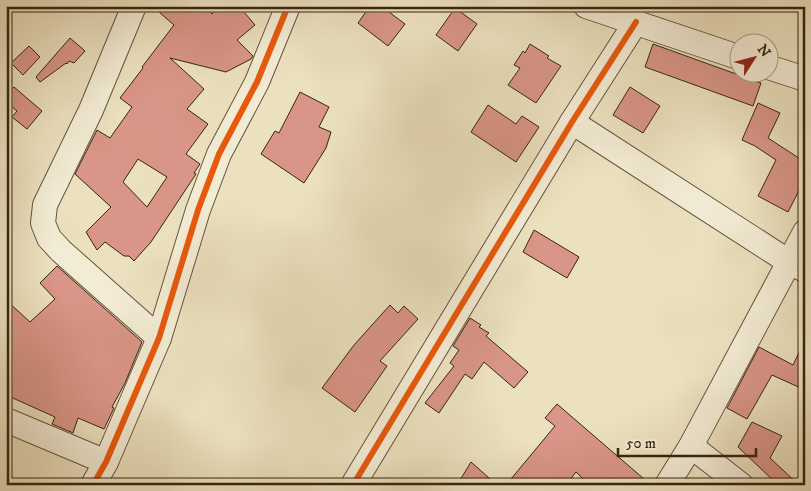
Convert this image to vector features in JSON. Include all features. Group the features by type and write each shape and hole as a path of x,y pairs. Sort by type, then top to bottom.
{"street":[{"path":"134,6 87,117 45,205 44,223 49,238 60,251 159,338"},
{"path":"93,485 106,462 159,338 198,210 219,154 257,82 288,6"},
{"path":"586,6 728,54"},
{"path":"354,485 572,122 636,22"},
{"path":"778,70 805,79"},
{"path":"572,122 797,266"},
{"path":"667,485 797,266 805,232"},
{"path":"6,420 106,462"},
{"path":"691,446 735,483"}],"building":[{"path":"152,6 204,6 212,14 220,6 239,6 255,25 237,40 253,56 251,59 226,72 170,58 204,89 187,109 208,124 186,154 200,164 194,173 196,174 151,242 134,261 105,242 97,250 86,232 111,207 75,174 97,130 110,138 132,107 120,98 174,25","holes":["138,159 167,177 147,207 123,182"]},
{"path":"370,6 381,6 405,24 388,46 358,23"},
{"path":"455,8 477,24 458,51 436,35"},
{"path":"70,38 85,51 74,63 69,61 40,82 36,77"},
{"path":"530,44 549,56 547,58 561,66 536,103 508,85 520,68 514,65"},
{"path":"653,44 728,71 728,82 761,83 753,106 645,67"},
{"path":"29,46 40,57 23,75 11,63"},
{"path":"14,87 42,111 27,129 12,117 17,111 6,102 6,95"},
{"path":"630,87 660,106 643,133 613,115"},
{"path":"300,92 329,107 319,127 331,132 326,148 304,183 261,154 275,131 279,133"},
{"path":"758,103 780,113 768,138 805,162 805,179 788,212 758,196 776,160 742,140"},
{"path":"488,105 516,124 522,116 539,127 516,162 471,132"},
{"path":"534,230 579,257 567,278 523,252"},
{"path":"57,266 142,342 104,429 78,418 73,433 52,424 55,417 6,395 6,300 30,322 55,299 40,283"},
{"path":"390,305 398,313 404,306 418,319 380,361 387,366 355,412 322,388 354,345"},
{"path":"470,318 481,325 479,327 489,333 486,336 528,372 514,388 484,362 472,379 465,374 439,413 425,403 454,366 450,363 459,350 453,346"},
{"path":"805,340 805,390 772,375 747,419 727,408 759,347 793,365"},
{"path":"557,404 651,485 589,485 576,472 566,485 506,485 555,426 545,418"},
{"path":"752,422 782,436 770,458 799,485 778,485 738,447"},
{"path":"471,462 497,485 457,485"}],"cycle path":[{"path":"93,485 106,462 159,338 198,210 219,154 257,82 288,6"},
{"path":"353,485 572,122 636,22"}]}
